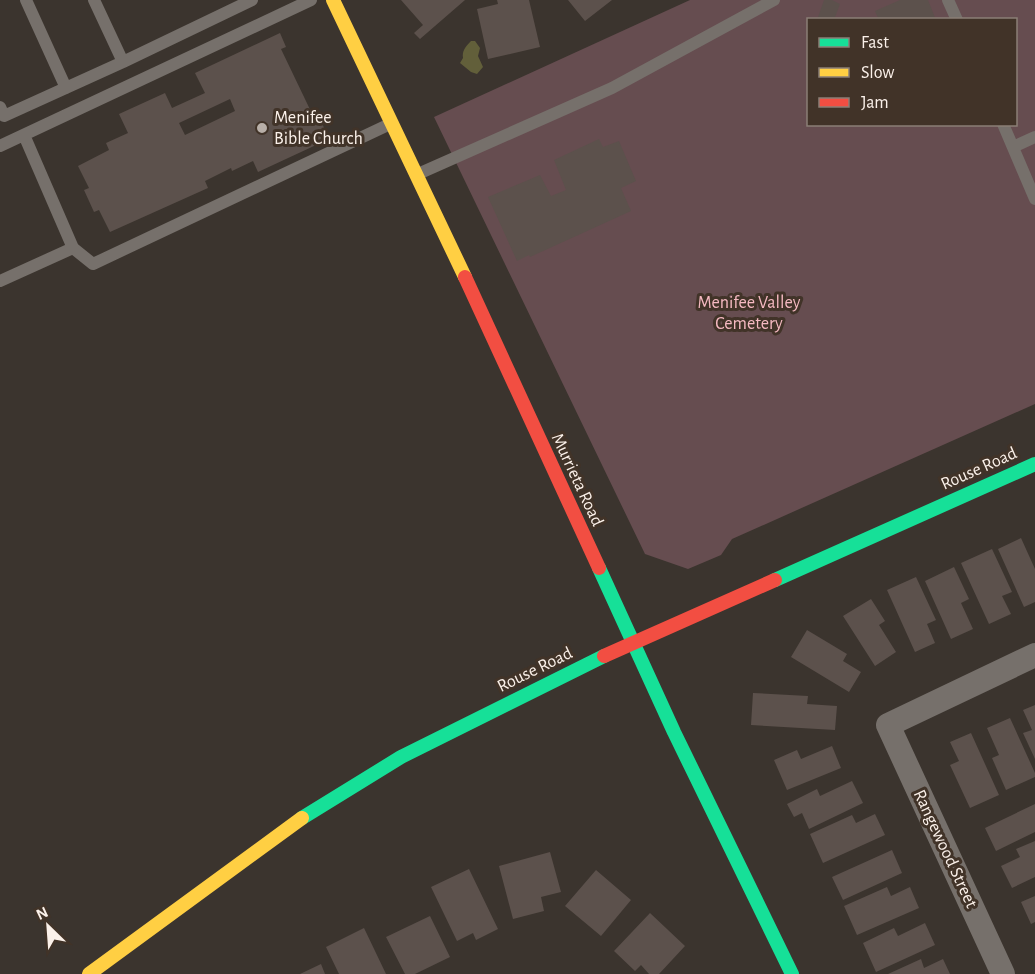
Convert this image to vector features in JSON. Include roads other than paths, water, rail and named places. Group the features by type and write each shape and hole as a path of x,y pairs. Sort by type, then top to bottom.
{"main road":[{"name":"Murrieta Road","path":"333,0 418,174 738,868 792,974"},
{"name":"Rouse Road","path":"89,974 311,811 400,757 633,644 1035,464"}],"street":[{"name":"Rangewood Street","path":"1003,974 888,724 1035,655"}],"lane":[{"path":"26,0 66,88"},
{"path":"94,0 123,62"},
{"path":"0,107 4,116 252,0"},
{"path":"0,146 310,0"},
{"path":"418,174 612,88 774,0"},
{"path":"948,0 956,18"},
{"path":"24,135 73,248 93,264 393,122"},
{"path":"1004,126 1035,199"},
{"path":"1013,147 1035,137"},
{"path":"0,281 73,248"}],"place":[{"name":"Menifee Bible Church","path":"262,128"}],"park label":[{"name":"Menifee Valley Cemetery","path":"749,313"}]}
